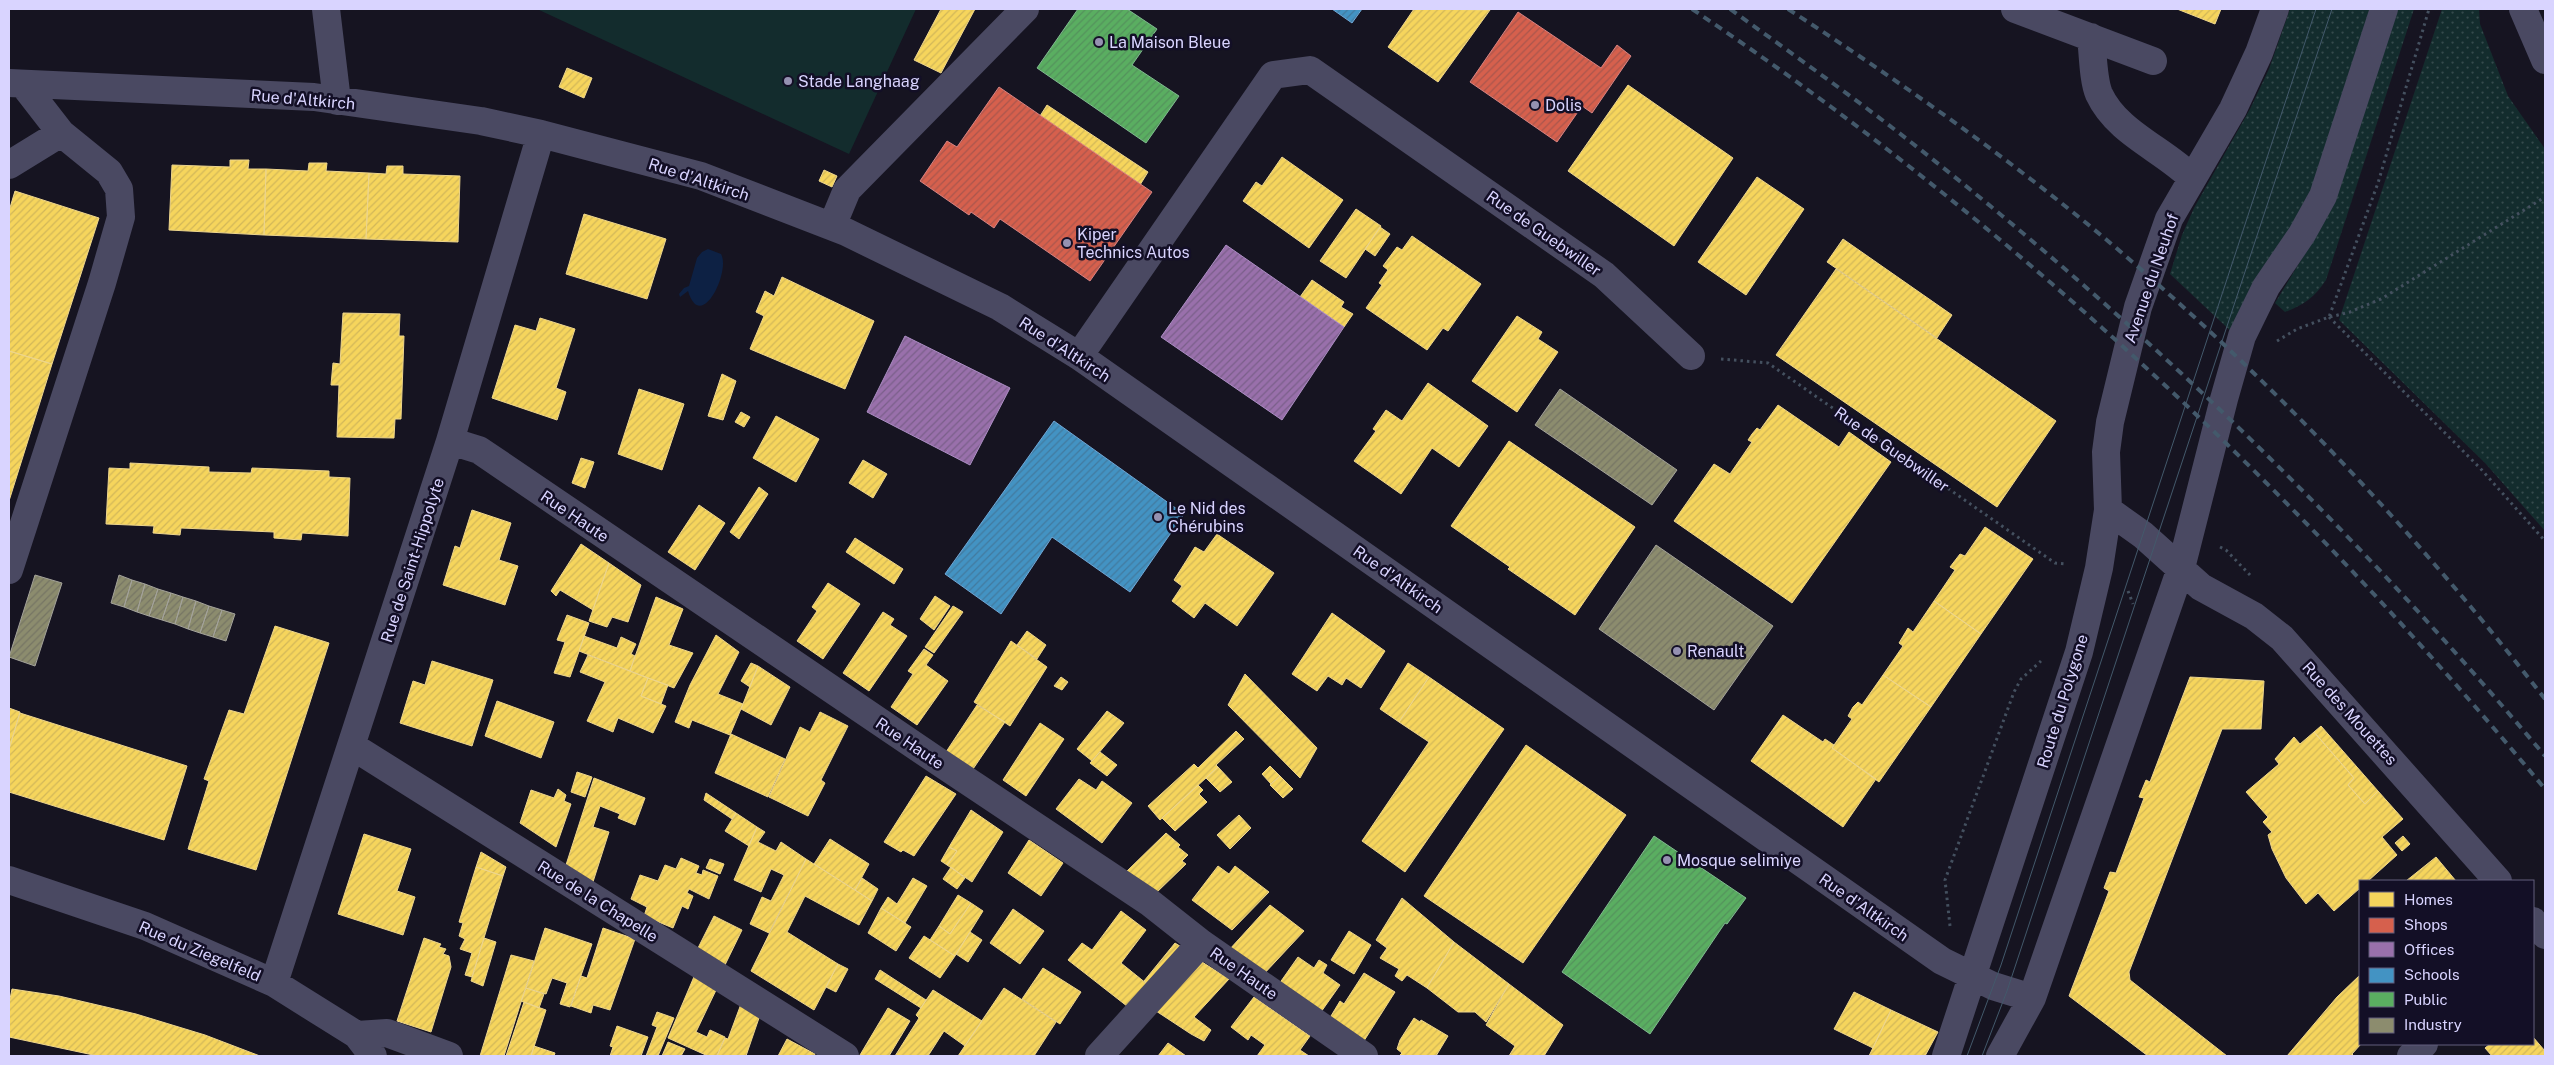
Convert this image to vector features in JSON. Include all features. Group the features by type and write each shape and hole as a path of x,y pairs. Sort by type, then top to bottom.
{"street":[{"path":"326,9 338,101"},
{"path":"832,226 847,190 1025,9"},
{"path":"2015,9 2153,61"},
{"name":"Avenue du Neuhof","path":"2108,510 2106,452 2115,394 2138,307 2169,219 2233,109 2259,54 2275,9"},
{"path":"2000,1056 2032,998 2180,568 2242,336 2254,309 2323,196 2384,9"},
{"path":"2523,9 2545,60"},
{"path":"2091,37 2098,93 2110,112 2127,129 2180,166 2192,178"},
{"name":"Rue de Guebwiller","path":"1079,356 1273,76 1310,70 1604,275 1691,356"},
{"path":"9,570 14,533 102,282 121,217 119,189 109,172 61,133 16,83"},
{"name":"Rue d'Altkirch","path":"16,83 314,97 481,120 701,176 832,226 1000,307 1079,356 1942,961 1973,977"},
{"path":"9,165 61,133"},
{"name":"Rue de Saint-Hippolyte","path":"274,984 450,441 542,134"},
{"name":"Rue Haute","path":"450,441 479,450 933,758 1126,886 1201,943 1364,1056"},
{"path":"2108,510 2143,535 2180,568"},
{"name":"Route du Polygone","path":"1946,1056 2079,652 2099,568 2108,510"},
{"name":"Rue des Mouettes","path":"2180,568 2202,587 2254,616 2282,638 2497,880"},
{"name":"Rue de la Chapelle","path":"352,746 845,1056"},
{"name":"Rue du Ziegelfeld","path":"9,880 145,926 274,984 357,1035 373,1056"},
{"path":"1099,1056 1201,943"},
{"path":"1973,977 2007,991 2032,998"},
{"path":"357,1035 387,1033 449,1056"},
{"path":"2411,1056 2423,1045"}],"path":[{"path":"2329,317 2378,183 2429,9"},
{"path":"2275,346 2277,341 2284,336 2329,317 2350,312 2381,298 2545,197"},
{"path":"2329,317 2480,468 2545,541"},
{"name":"Rue de Guebwiller","path":"1691,356 1768,363 2055,563 2099,568"},
{"path":"1942,961 1951,932 1945,880 2014,692 2021,680 2042,660"}],"green space":[{"name":"Stade Langhaag","path":"537,9 916,9 849,154"},
{"path":"2290,9 2373,9 2309,197 2236,336 2170,274 2182,235 2194,208 2250,109 2269,69"},
{"path":"2396,9 2414,9 2326,280 2308,300 2285,312 2275,303 2318,232"},
{"path":"2442,9 2479,9 2480,24 2508,96 2545,149 2545,531 2485,463 2339,320"}],"water":[{"path":"708,249 721,254 723,262 722,273 713,295 707,303 700,306 694,302 688,291 680,297 679,294 684,288 689,286 697,258"}],"building: Homes":[{"path":"941,9 975,9 941,73 914,60"},
{"path":"1414,9 1490,10 1438,82 1388,47"},
{"path":"2177,9 2221,9 2215,24"},
{"path":"567,68 592,78 584,98 559,87"},
{"path":"1628,85 1733,158 1674,246 1568,171"},
{"path":"1047,105 1148,172 1140,185 1040,116"},
{"path":"1282,157 1343,200 1309,248 1243,201 1256,182 1262,186"},
{"path":"230,160 249,160 248,169 266,169 264,235 169,230 172,165 230,167"},
{"path":"309,163 327,163 326,171 369,173 366,239 264,235 266,169 308,171"},
{"path":"387,166 403,166 403,174 460,176 458,242 366,239 369,173 386,174"},
{"path":"824,170 837,176 832,187 819,181"},
{"path":"1757,177 1804,209 1746,295 1698,262"},
{"path":"15,191 99,218 52,364 9,351 9,211"},
{"path":"1356,209 1381,226 1346,278 1320,261"},
{"path":"584,214 666,239 647,299 566,274"},
{"path":"1380,227 1390,234 1375,256 1365,249"},
{"path":"1412,236 1481,284 1448,331 1443,328 1427,350 1366,308 1382,285 1379,283 1388,270 1383,266 1397,247 1402,250"},
{"path":"1843,239 1952,315 1937,338 1827,262"},
{"path":"1836,269 2056,421 1997,507 1776,355"},
{"path":"782,277 874,321 845,389 750,349 764,316 756,312 765,291 774,296"},
{"path":"1312,280 1344,302 1341,307 1353,314 1344,327 1300,297"},
{"path":"343,313 400,314 399,336 404,336 401,419 395,419 394,438 337,437 339,385 331,385 333,363 340,364"},
{"path":"1517,316 1542,332 1538,339 1558,352 1517,412 1472,381"},
{"path":"540,318 575,329 556,388 566,392 557,420 492,398 515,325 536,331"},
{"path":"9,351 52,364 9,501"},
{"path":"722,374 736,381 723,420 708,416"},
{"path":"1428,383 1488,426 1459,467 1432,448 1401,494 1354,461 1376,431 1373,429 1386,410 1402,421"},
{"path":"639,389 684,404 662,470 618,454"},
{"path":"1778,405 1839,447 1849,432 1891,462 1792,603 1674,521 1714,464 1730,474 1752,442 1748,440 1752,434 1757,428 1760,430"},
{"path":"741,412 750,417 744,427 735,422"},
{"path":"776,416 819,439 796,482 753,458"},
{"path":"1509,441 1635,527 1575,615 1508,569 1510,567 1451,526"},
{"path":"581,458 594,462 585,488 572,483"},
{"path":"863,460 887,474 873,498 849,483"},
{"path":"130,463 209,467 209,472 251,473 252,468 329,471 329,477 350,478 348,536 302,533 301,540 274,538 274,532 181,528 180,535 153,533 154,526 106,524 109,468 130,469"},
{"path":"759,487 768,494 739,539 730,532"},
{"path":"699,505 725,523 695,570 668,552"},
{"path":"472,510 511,523 499,560 518,566 505,605 443,585 455,546 460,548"},
{"path":"1985,527 2033,559 1981,634 1934,601 1955,570 1950,567 1960,554 1965,556"},
{"path":"1217,534 1274,573 1237,626 1205,603 1194,618 1172,601 1182,586 1174,580 1195,547 1204,552"},
{"path":"855,538 903,569 894,584 846,552"},
{"path":"581,544 609,563 593,610 560,590 556,596 551,591"},
{"path":"609,563 641,585 628,622 612,617 607,627 589,621"},
{"path":"828,583 860,604 823,659 797,641 817,611 812,607"},
{"path":"935,596 950,606 934,630 920,619"},
{"path":"656,597 683,609 669,645 693,653 674,688 630,671"},
{"path":"1934,601 1981,634 1931,707 1883,675 1903,646 1899,643 1908,628 1913,632"},
{"path":"953,606 963,612 934,653 925,647"},
{"path":"883,612 894,619 890,625 907,636 869,691 843,673"},
{"path":"1332,613 1385,651 1361,688 1346,678 1342,685 1328,676 1317,691 1292,674"},
{"path":"567,615 589,623 570,677 554,673 565,642 557,640"},
{"path":"275,626 329,643 256,870 188,849 209,781 204,779 229,710 244,714"},
{"path":"1027,631 1046,645 1037,659 1017,645"},
{"path":"716,635 739,652 718,694 743,704 730,735 692,720 689,728 675,722 690,685"},
{"path":"584,636 617,648 621,637 636,644 631,654 635,656 630,671 579,651"},
{"path":"1011,641 1047,667 1010,726 974,702"},
{"path":"924,649 933,655 926,665 948,681 917,725 891,707 913,674 908,671"},
{"path":"588,655 648,678 641,696 666,706 653,733 618,718 613,732 587,721 605,682 580,672"},
{"path":"432,661 493,680 472,746 400,723 413,681 425,685"},
{"path":"751,663 758,666 750,687 741,681"},
{"path":"1408,663 1429,677 1399,722 1380,709"},
{"path":"758,666 790,687 771,725 741,709"},
{"path":"1245,674 1317,748 1300,778 1228,705"},
{"path":"1883,675 1931,707 1879,782 1832,748 1852,719 1848,716 1853,707 1858,702 1862,705"},
{"path":"1061,677 1068,682 1062,690 1054,686"},
{"path":"1429,677 1504,729 1405,872 1362,841 1429,742 1399,722"},
{"path":"2190,677 2264,681 2261,729 2222,729 2129,972 2130,980 2227,1056 2148,1056 2069,996 2109,891 2104,888 2110,872 2116,873 2144,798 2139,797 2146,780 2150,782"},
{"path":"648,678 668,685 661,704 641,696"},
{"path":"497,701 554,722 541,758 485,736"},
{"path":"977,705 1005,722 973,769 946,752"},
{"path":"9,708 20,712 9,749"},
{"path":"1107,711 1124,723 1092,761 1077,749"},
{"path":"820,712 848,726 821,780 825,783 808,816 769,797 800,727 810,732"},
{"path":"20,713 187,766 164,840 9,792 9,749"},
{"path":"1783,715 1823,742 1825,739 1834,745 1832,748 1876,779 1843,827 1751,761"},
{"path":"1040,723 1064,739 1026,796 1003,780"},
{"path":"2321,726 2378,791 2365,804 2348,785 2354,778 2314,732"},
{"path":"1236,731 1244,739 1216,765 1218,767 1160,820 1148,806 1194,764 1198,768"},
{"path":"2314,732 2354,778 2348,785 2365,804 2378,791 2403,819 2382,837 2397,855 2369,880 2359,880 2359,889 2334,911 2318,893 2306,904 2286,878 2272,849 2268,835 2272,832 2263,822 2268,817 2246,792 2279,764 2275,759 2294,737 2300,744"},
{"path":"731,734 785,759 768,797 715,773"},
{"path":"1526,745 1626,815 1523,963 1424,896"},
{"path":"1100,752 1117,765 1107,776 1090,763"},
{"path":"1270,766 1280,776 1271,784 1262,774"},
{"path":"1218,767 1232,782 1220,792 1206,778"},
{"path":"577,772 592,777 585,797 571,792"},
{"path":"926,776 956,794 914,856 903,850 901,852 884,842"},
{"path":"1280,776 1293,789 1283,798 1270,785"},
{"path":"594,778 645,798 635,825 618,818 620,814 600,806 593,827 609,832 592,885 565,868"},
{"path":"1079,779 1096,790 1102,781 1132,803 1102,843 1056,809"},
{"path":"1198,785 1203,790 1199,794 1207,802 1175,831 1162,818"},
{"path":"558,789 566,795 564,801 571,804 556,847 520,823 531,790 554,798"},
{"path":"706,793 736,813 732,819 704,800"},
{"path":"971,810 1003,832 972,882 947,865 957,851 949,847"},
{"path":"736,813 757,827 749,846 725,831"},
{"path":"1239,815 1251,828 1230,849 1217,835"},
{"path":"757,827 765,832 758,842 776,851 781,842 806,859 769,933 750,924 762,897 771,901 784,875 771,869 761,892 734,880"},
{"path":"1166,833 1188,855 1182,861 1186,864 1155,894 1126,872"},
{"path":"364,834 411,849 397,891 415,897 403,935 338,914"},
{"path":"2403,836 2410,844 2402,851 2395,843"},
{"path":"830,839 869,864 855,890 814,864"},
{"path":"1029,840 1063,863 1041,896 1008,873"},
{"path":"949,847 957,851 947,865 941,861"},
{"path":"481,852 506,867 503,876 476,867"},
{"path":"2436,857 2455,880 2407,880"},
{"path":"681,858 699,866 696,873 702,875 703,870 718,876 709,899 689,889 687,893 693,896 688,909 682,906 673,928 644,916 647,907 631,899 640,875 658,881 665,865 676,869"},
{"path":"710,859 724,864 720,874 706,868"},
{"path":"806,859 872,901 859,925 805,896 787,932 838,964 814,1010 751,971"},
{"path":"1218,866 1229,874 1235,866 1269,892 1232,930 1192,900"},
{"path":"476,867 503,876 472,977 465,975 472,953 460,949 465,939 459,936 463,923 459,922"},
{"path":"951,867 965,878 957,889 943,879"},
{"path":"862,878 878,889 872,901 855,890"},
{"path":"913,878 927,886 905,923 881,908 888,897 897,904"},
{"path":"958,895 971,903 950,934 939,926"},
{"path":"1402,898 1454,942 1427,988 1407,975 1402,981 1395,976 1399,969 1380,958 1387,948 1376,940"},
{"path":"971,903 983,911 955,956 930,940 939,926 950,934"},
{"path":"1270,905 1304,931 1262,976 1229,950"},
{"path":"881,908 911,927 896,951 868,933"},
{"path":"1013,909 1044,931 1020,964 990,943"},
{"path":"1121,911 1146,930 1121,963 1152,988 1132,1010 1068,960 1082,943 1092,950"},
{"path":"714,916 742,930 723,969 696,952"},
{"path":"545,928 592,944 570,1007 560,1004 567,983 552,978 546,994 526,988"},
{"path":"603,928 635,939 610,1010 593,1005 591,1013 571,1006 581,976 587,978"},
{"path":"1349,931 1371,945 1354,974 1331,960"},
{"path":"970,932 982,940 968,962 956,954"},
{"path":"924,936 955,956 940,978 909,958"},
{"path":"424,938 441,944 439,947 446,949 443,954 449,956 451,967 431,1032 397,1021"},
{"path":"484,938 496,942 483,986 471,981"},
{"path":"1454,942 1509,984 1486,1022 1475,1012 1458,1012 1427,988"},
{"path":"1175,943 1186,950 1152,988 1144,981"},
{"path":"511,955 534,961 504,1056 480,1056"},
{"path":"1298,957 1314,968 1319,960 1327,965 1323,973 1340,985 1321,1012 1279,984"},
{"path":"1202,962 1229,979 1194,1017 1211,1030 1204,1041 1156,1011"},
{"path":"838,964 848,969 836,992 826,987"},
{"path":"1043,968 1081,992 1060,1024 1022,999"},
{"path":"880,970 926,1000 921,1008 875,979"},
{"path":"696,972 718,986 696,1032 707,1037 710,1030 725,1037 717,1056 708,1056 668,1038"},
{"path":"1364,973 1395,992 1362,1044 1328,1021 1340,1001 1344,1004"},
{"path":"2359,976 2360,1045 2352,1054 2354,1056 2287,1056 2337,997"},
{"path":"1509,984 1563,1025 1544,1056 1509,1056 1515,1046 1486,1025"},
{"path":"526,988 544,994 539,1008 521,1001"},
{"path":"1004,988 1056,1022 1034,1056 958,1056"},
{"path":"12,989 59,996 136,1014 205,1035 260,1056 98,1056 9,1037 9,1004"},
{"path":"933,990 982,1021 965,1046 944,1031 928,1056 895,1056 919,1018 916,1015"},
{"path":"1854,992 1891,1010 1873,1048 1834,1029"},
{"path":"1254,997 1310,1036 1300,1050 1309,1056 1257,1056 1265,1045 1251,1035 1248,1040 1231,1027"},
{"path":"524,1002 546,1010 531,1056 506,1056"},
{"path":"741,1004 760,1015 746,1056 717,1056 725,1038 728,1039"},
{"path":"888,1008 910,1021 889,1056 860,1055"},
{"path":"1891,1010 1938,1032 1925,1056 1869,1056"},
{"path":"657,1012 674,1018 658,1056 646,1056 657,1027 652,1025"},
{"path":"1414,1018 1420,1022 1421,1020 1448,1036 1436,1056 1399,1056 1402,1053 1397,1049 1400,1040"},
{"path":"617,1026 648,1037 641,1056 610,1056 613,1047 610,1046"},
{"path":"2534,1038 2545,1051 2545,1056 2492,1056 2485,1048 2489,1045 2534,1045"},
{"path":"787,1039 815,1054 814,1056 778,1056"},
{"path":"668,1042 685,1049 681,1056 662,1056"},
{"path":"1168,1043 1186,1056 1158,1056"},
{"path":"534,1046 555,1053 554,1056 531,1056"}],"building: Shops":[{"path":"1518,12 1601,68 1617,45 1631,56 1592,113 1582,106 1557,142 1470,82"},
{"path":"999,87 1152,192 1090,281 1000,219 994,228 971,212 969,215 920,181 947,141 957,147"}],"building: Offices":[{"path":"1226,245 1344,327 1282,420 1161,337"},
{"path":"905,336 1010,388 970,465 867,412"}],"building: Schools":[{"path":"1332,9 1362,9 1352,23"},
{"path":"1054,421 1184,514 1130,592 1052,537 1001,614 945,574"}],"building: Public":[{"path":"1078,9 1127,9 1157,29 1132,65 1179,96 1146,143 1037,68"},
{"path":"1654,836 1746,898 1727,924 1725,923 1650,1034 1562,972"}],"building: Industry":[{"path":"1560,389 1677,470 1652,505 1535,425"},
{"path":"1656,545 1773,626 1714,710 1599,629"},
{"path":"35,575 62,583 35,666 9,657"},
{"path":"119,575 132,580 124,607 111,603"},
{"path":"132,580 145,584 137,612 124,607"},
{"path":"145,584 158,589 149,616 137,612"},
{"path":"158,589 171,593 162,620 149,616"},
{"path":"171,593 183,597 175,624 162,620"},
{"path":"183,597 196,601 188,629 175,624"},
{"path":"196,601 209,606 200,633 188,629"},
{"path":"209,606 222,610 213,637 200,633"},
{"path":"222,610 235,614 226,641 213,637"}],"tram line":[{"path":"1967,1056 2001,965 2316,9"},
{"path":"1982,1056 2007,991 2332,9"}],"railway":[{"path":"1692,9 1810,92 1926,180 2038,272 2147,368 2252,469 2353,572 2451,679 2545,789"},
{"path":"1730,9 1857,101 1931,158 2096,296 2175,368 2329,517 2403,595 2545,756"},
{"path":"1788,9 1869,62 1988,147 2102,236 2163,289 2280,399 2391,515 2444,575 2545,699"}],"place":[{"name":"La Maison Bleue","path":"1099,42"},
{"name":"Stade Langhaag","path":"788,81"},
{"name":"Dolis","path":"1535,105"},
{"name":"Kiper Technics Autos","path":"1067,243"},
{"name":"Le Nid des Chérubins","path":"1158,517"},
{"name":"Renault","path":"1677,651"},
{"name":"Mosque selimiye","path":"1667,860"}]}
